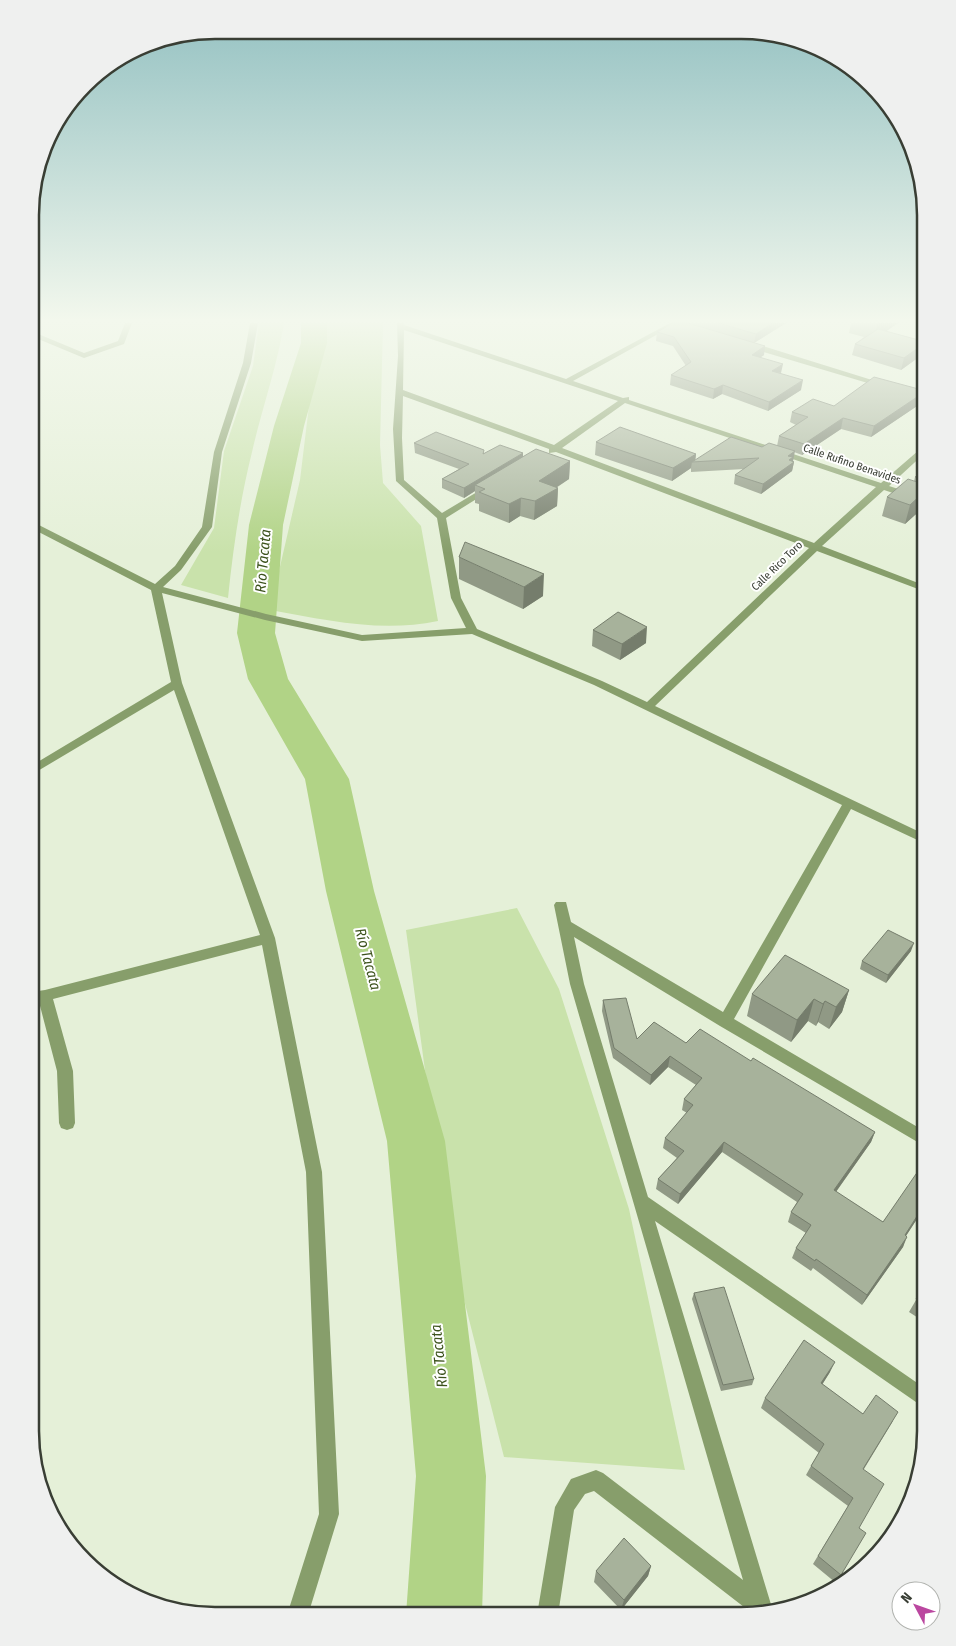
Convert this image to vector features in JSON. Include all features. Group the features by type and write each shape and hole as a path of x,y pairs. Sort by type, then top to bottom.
{"street":[{"path":"156,588 178,568 207,527 218,452 235,400"},
{"path":"399,400 400,481 441,518 456,598 473,631"},
{"path":"421,400 917,586"},
{"path":"540,458 626,400"},
{"name":"Calle Rufino Benavides","path":"626,400 917,498"},
{"name":"Calle Rico Toro","path":"648,707 816,547 917,455"},
{"path":"441,518 498,483"},
{"path":"39,528 156,588 265,617 362,638 473,631 598,683 917,836"},
{"path":"156,588 178,683 268,938 314,1172 329,1514 299,1607"},
{"path":"39,766 178,683"},
{"path":"725,1022 848,804"},
{"path":"561,905 577,984 640,1201 763,1606"},
{"path":"564,925 917,1135"},
{"path":"39,997 268,938"},
{"path":"39,1000 65,1071 68,1124"},
{"path":"640,1201 917,1394"},
{"path":"549,1607 565,1507 578,1486 596,1480 761,1606"}],"green space":[{"path":"241,400 265,400 244,488 228,598 181,585 214,528 224,451"},
{"path":"310,400 381,400 380,445 383,483 421,526 438,621 395,626 354,624 270,610 300,480"},
{"path":"517,908 559,989 629,1209 685,1470 504,1457 447,1233 406,930"}],"building":[{"path":"812,400 834,406 843,400 913,400 874,426 843,418 804,444 779,436 808,417 792,412"},
{"path":"620,427 696,454 673,468 596,442"},
{"path":"436,432 484,450 483,454 500,445 523,453 464,488 442,479 469,464 414,443"},
{"path":"731,437 762,447 769,443 795,451 788,456 793,457 789,460 794,462 763,484 735,475 759,458 692,462"},
{"path":"536,449 570,461 539,481 558,488 535,501 521,498 509,504 479,492 485,489 475,485"},
{"path":"908,479 917,482 917,498 910,505 887,497"},
{"path":"465,542 544,574 524,587 459,557"},
{"path":"618,612 647,627 622,644 593,630"},
{"path":"888,930 914,943 888,975 862,961"},
{"path":"785,955 849,990 836,1007 825,1001 823,1004 814,999 797,1020 752,994"},
{"path":"626,998 637,1039 654,1022 686,1043 700,1029 751,1061 753,1058 875,1132 834,1190 883,1222 917,1173 917,1216 905,1235 907,1237 867,1295 816,1259 815,1261 796,1248 811,1225 791,1212 803,1194 724,1142 680,1194 658,1179 684,1151 665,1138 693,1105 684,1099 702,1078 670,1056 651,1075 614,1048 603,1000"},
{"path":"724,1287 754,1379 723,1385 694,1293"},
{"path":"804,1340 835,1362 821,1383 863,1414 876,1395 898,1412 863,1469 884,1484 859,1528 866,1533 841,1575 818,1556 853,1498 811,1466 824,1444 765,1398"},
{"path":"624,1538 651,1566 624,1600 596,1571"}],"waterway":[{"name":"Río Tacata","path":"297,400 266,525 256,633 268,679 327,779 350,891 416,1141 451,1476 444,1607"}]}
